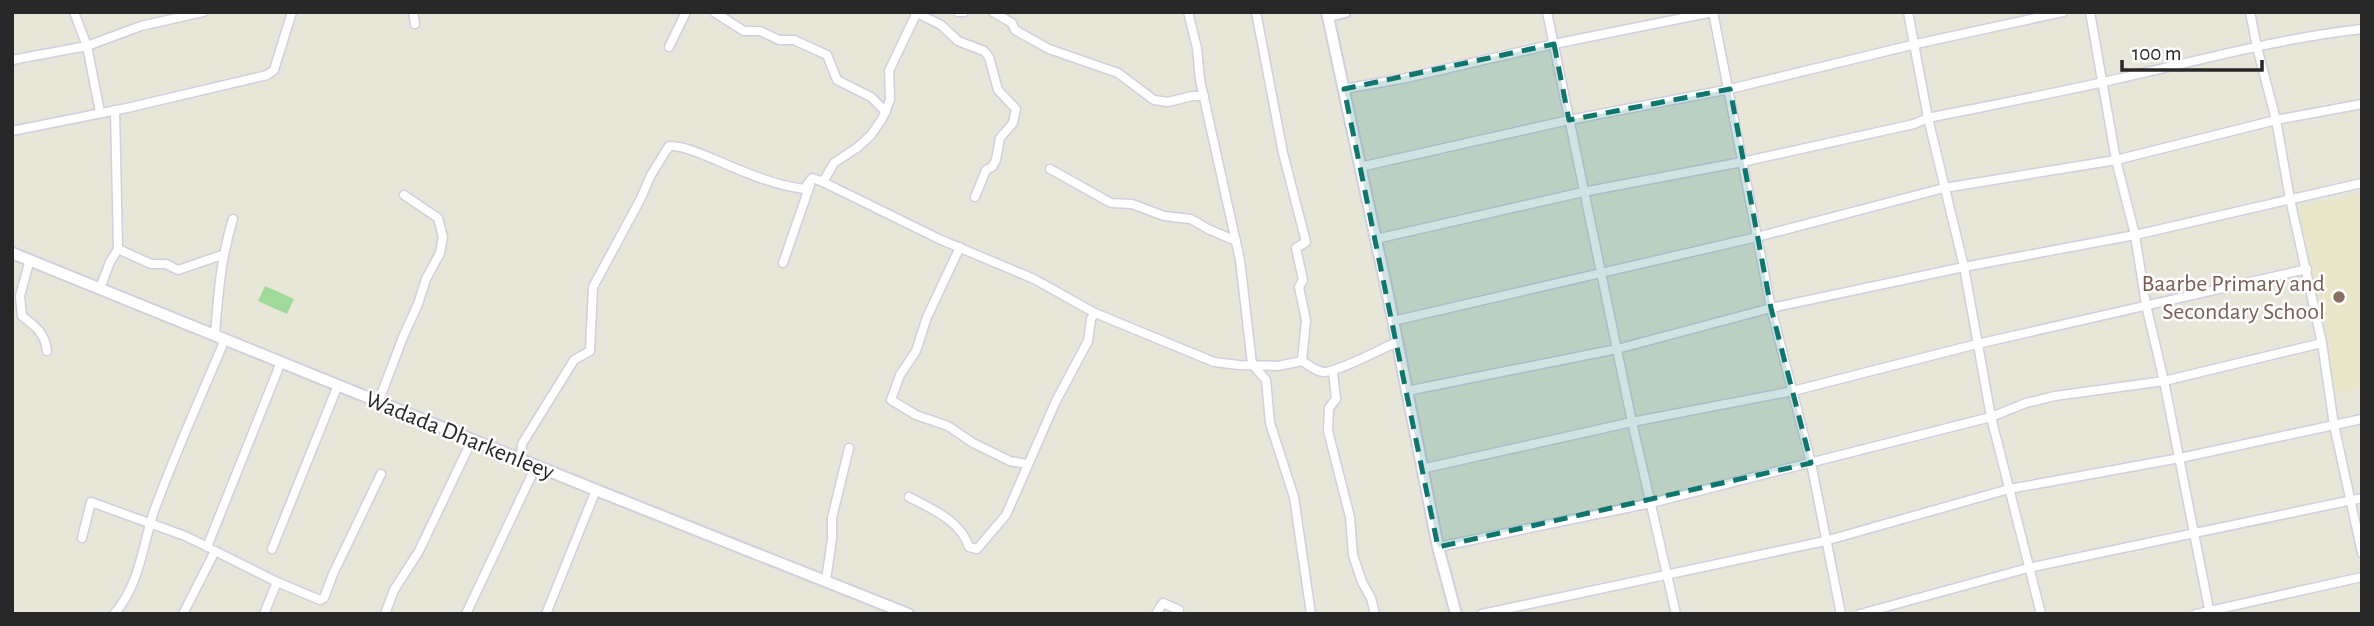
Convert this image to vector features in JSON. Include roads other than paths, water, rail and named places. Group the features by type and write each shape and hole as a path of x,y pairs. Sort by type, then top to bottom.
{"main road":[{"path":"1345,12 1327,14 1393,321 1421,469 1456,614"},
{"name":"Wadada Dharkenleey","path":"12,253 908,614"}],"street":[{"path":"74,12 86,46 100,112"},
{"path":"12,61 86,46 141,26 203,12"},
{"path":"12,131 267,75 274,70 292,12"},
{"path":"414,12 415,24"},
{"path":"669,47 686,12"},
{"path":"714,12 744,31 760,31 779,40 794,40 827,55 837,80 871,97 886,111"},
{"path":"822,182 834,163 871,135 886,111 890,100 889,71 917,12 941,24 958,41 984,51 989,57 998,90 1016,109 1013,123 1000,138 996,160 992,167 986,170 975,197"},
{"path":"958,12 964,12"},
{"path":"993,12 1012,23 1015,30 1049,49 1118,73 1154,100 1168,102 1204,96"},
{"path":"1188,12 1236,241 1252,365 1266,380 1270,423 1294,497 1311,614"},
{"path":"1256,12 1283,153 1306,242 1296,248 1303,281 1298,287 1306,320 1302,361"},
{"path":"1547,12 1632,422 1676,614"},
{"path":"1344,89 1713,12 1771,308 1811,463 1841,614"},
{"path":"1908,12 1928,118 1964,267 1991,417 2041,614"},
{"path":"1360,167 1569,120 1730,89 2063,12"},
{"path":"2090,12 2116,160 2135,235 2146,305 2164,381 2210,612"},
{"path":"2250,12 2307,269 2322,343 2334,425 2362,553"},
{"path":"1376,239 1583,192 1742,162 1914,124 1928,118 2102,83 2257,47 2362,29"},
{"path":"1393,321 1757,237 1944,188 2116,160 2276,120 2362,104"},
{"path":"100,288 118,249 115,110"},
{"path":"521,460 522,444 574,360 590,351 593,287 669,146 697,152 788,187 804,189 813,178"},
{"path":"1050,169 1111,203 1132,204 1164,216 1191,219 1236,241"},
{"path":"813,178 894,218 1034,279 1095,313 1214,362 1278,366 1302,361 1318,372 1333,372 1397,342"},
{"path":"783,263 813,178"},
{"path":"1407,391 1617,349 1771,308 1964,267 2135,235 2362,183"},
{"path":"379,402 426,279 440,253 443,237 438,218 404,195"},
{"path":"114,614 126,600 135,579 151,523 220,337 218,294 223,271 222,255 233,219"},
{"path":"960,247 927,317 916,351 900,375 891,400 916,415 948,426 973,443 1010,461 1027,464"},
{"path":"118,249 150,264 166,264 178,270 222,255"},
{"path":"30,259 20,296 22,316 43,335 47,351"},
{"path":"1421,469 1632,422 1793,391 1977,344 2307,269"},
{"path":"909,497 947,518 965,534 969,547 977,549 1006,515 1056,401 1088,341 1091,319 1095,313"},
{"path":"1438,547 1651,503 1991,417 2026,403 2055,396 2164,381 2322,343"},
{"path":"183,614 211,549 281,362"},
{"path":"1333,372 1336,399 1329,408 1328,431 1350,517 1353,555 1375,614"},
{"path":"272,549 338,386"},
{"path":"1482,614 1825,541 2009,489 2180,458 2362,419"},
{"path":"385,614 394,590 419,551 472,440"},
{"path":"826,580 832,518 849,448"},
{"path":"466,614 536,466"},
{"path":"82,538 91,502 185,536 277,582 320,600 324,598 333,573 381,474"},
{"path":"547,614 596,490"},
{"path":"1860,614 2028,568 2362,498"},
{"path":"2196,614 2362,578"},
{"path":"264,614 277,582"},
{"path":"1156,614 1163,603 1179,610"}],"place":[{"name":"Baarbe Primary and Secondary School","path":"2339,297"}]}
